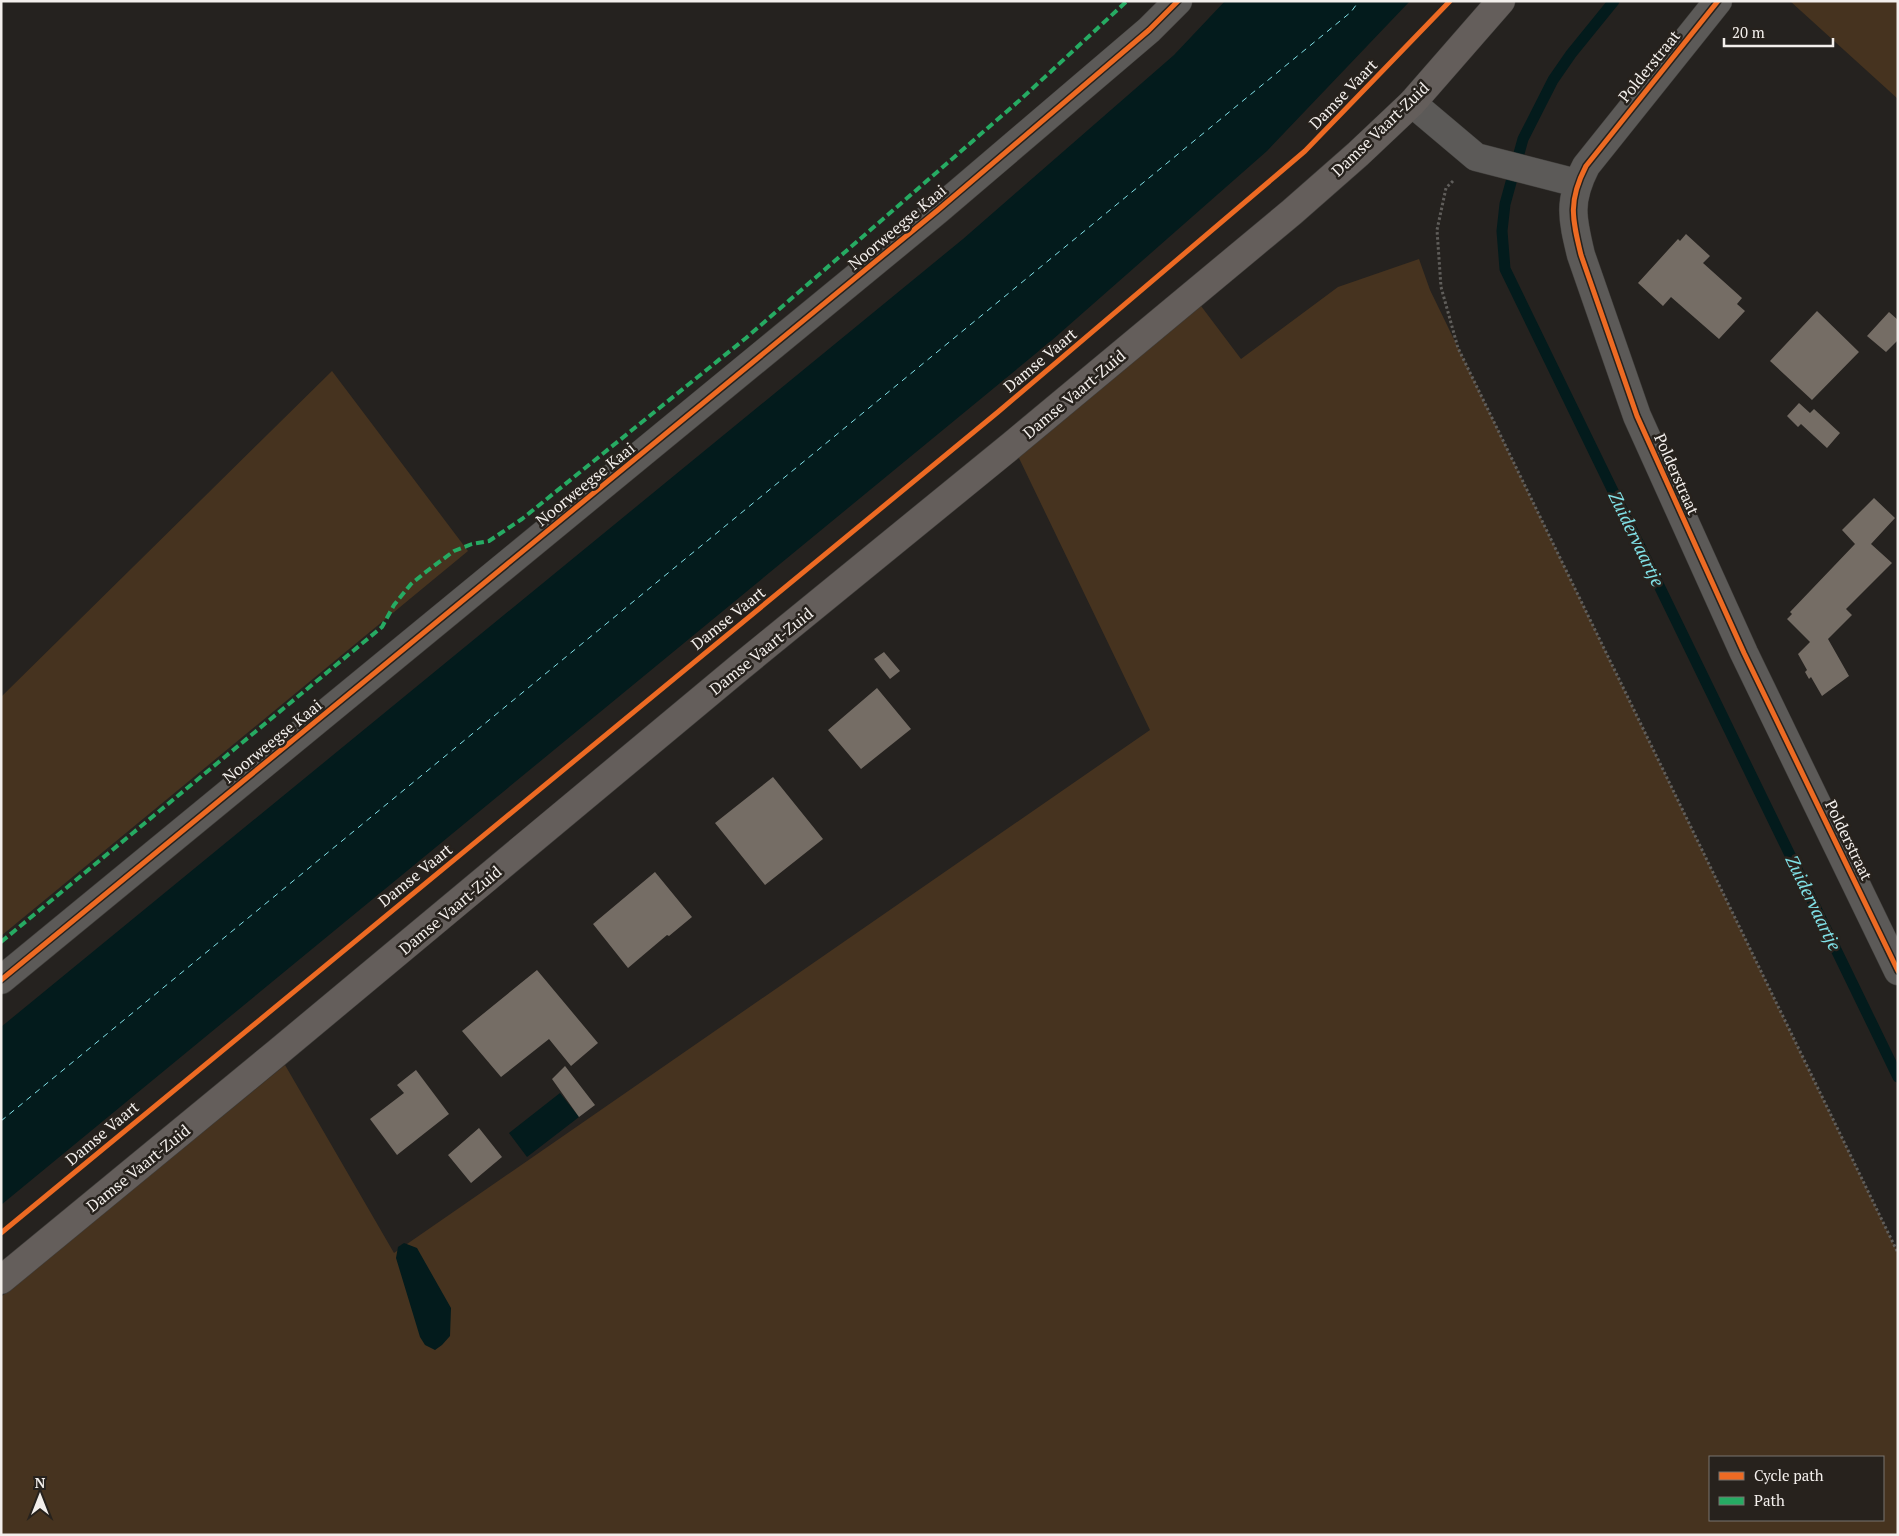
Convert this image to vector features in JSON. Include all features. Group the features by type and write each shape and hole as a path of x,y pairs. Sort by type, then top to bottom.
{"street":[{"name":"Noorweegse Kaai","path":"1,980 938,210 1149,30 1178,1"},
{"name":"Damse Vaart-Zuid","path":"1,1280 1005,451 1284,218 1358,154 1412,103 1501,1"},
{"name":"Polderstraat","path":"1718,1 1586,166 1577,183 1572,206 1574,230 1580,255 1637,416 1744,653 1898,971"},
{"path":"1412,103 1481,159 1577,183"}],"path":[{"path":"1481,159 1446,188 1437,230 1441,287 1458,348 1898,1253"}],"shaded area":[{"path":"1790,1 1898,1 1898,99"},
{"path":"1419,259 1430,290 1898,1253 1898,1535 1,1535 1,1297 285,1065 394,1253 1150,730 1018,456 1201,306 1241,359 1338,287"},
{"path":"332,371 468,551 1,936 1,697"}],"water":[{"path":"1225,1 1410,1 1267,151 1051,341 1,1205 1,1027 963,239 1174,55"},
{"path":"560,1093 579,1117 527,1157 509,1133"},
{"path":"404,1243 417,1248 451,1308 450,1336 435,1350 425,1345 420,1337 396,1258 398,1247"}],"building":[{"path":"1686,234 1710,256 1703,263 1742,298 1737,304 1745,311 1719,339 1671,297 1663,306 1638,283 1678,239 1680,241"},
{"path":"1817,311 1859,352 1812,400 1770,361"},
{"path":"1889,312 1898,320 1898,340 1886,352 1867,336"},
{"path":"1799,403 1810,413 1814,409 1840,433 1827,448 1801,424 1798,427 1787,416"},
{"path":"1874,498 1895,518 1871,544 1892,563 1846,609 1852,615 1828,639 1849,676 1822,696 1811,677 1809,679 1805,672 1807,670 1798,654 1810,642 1787,619 1792,614 1790,612 1855,544 1842,530"},
{"path":"884,652 900,671 890,679 874,659"},
{"path":"877,688 911,729 861,769 828,730"},
{"path":"773,777 823,839 765,885 715,823"},
{"path":"655,872 692,917 669,936 667,935 628,968 593,924"},
{"path":"537,970 598,1043 571,1066 549,1039 501,1077 462,1031"},
{"path":"565,1066 595,1105 579,1117 552,1079"},
{"path":"416,1070 449,1114 397,1155 370,1119 404,1093 397,1085"},
{"path":"479,1128 502,1157 471,1183 448,1155"}],"waterway":[{"name":"Zuidervaartje","path":"1614,1 1571,54 1553,80 1523,139 1505,204 1502,231 1505,269 1898,1077"}],"ferry route":[{"path":"1,1121 1351,12 1359,1"}],"marked path":[{"path":"1,942 382,627 394,605 411,584 427,571 454,551 472,544 489,541 522,519 746,338 1020,100 1127,1"}],"cycle path":[{"path":"1,980 938,210 1149,30 1178,1"},
{"name":"Damse Vaart","path":"1,1233 998,412 1278,174 1305,151 1450,1"},
{"path":"1718,1 1586,166 1576,189 1574,200 1575,230 1581,255 1637,416 1744,653 1898,971"}]}
